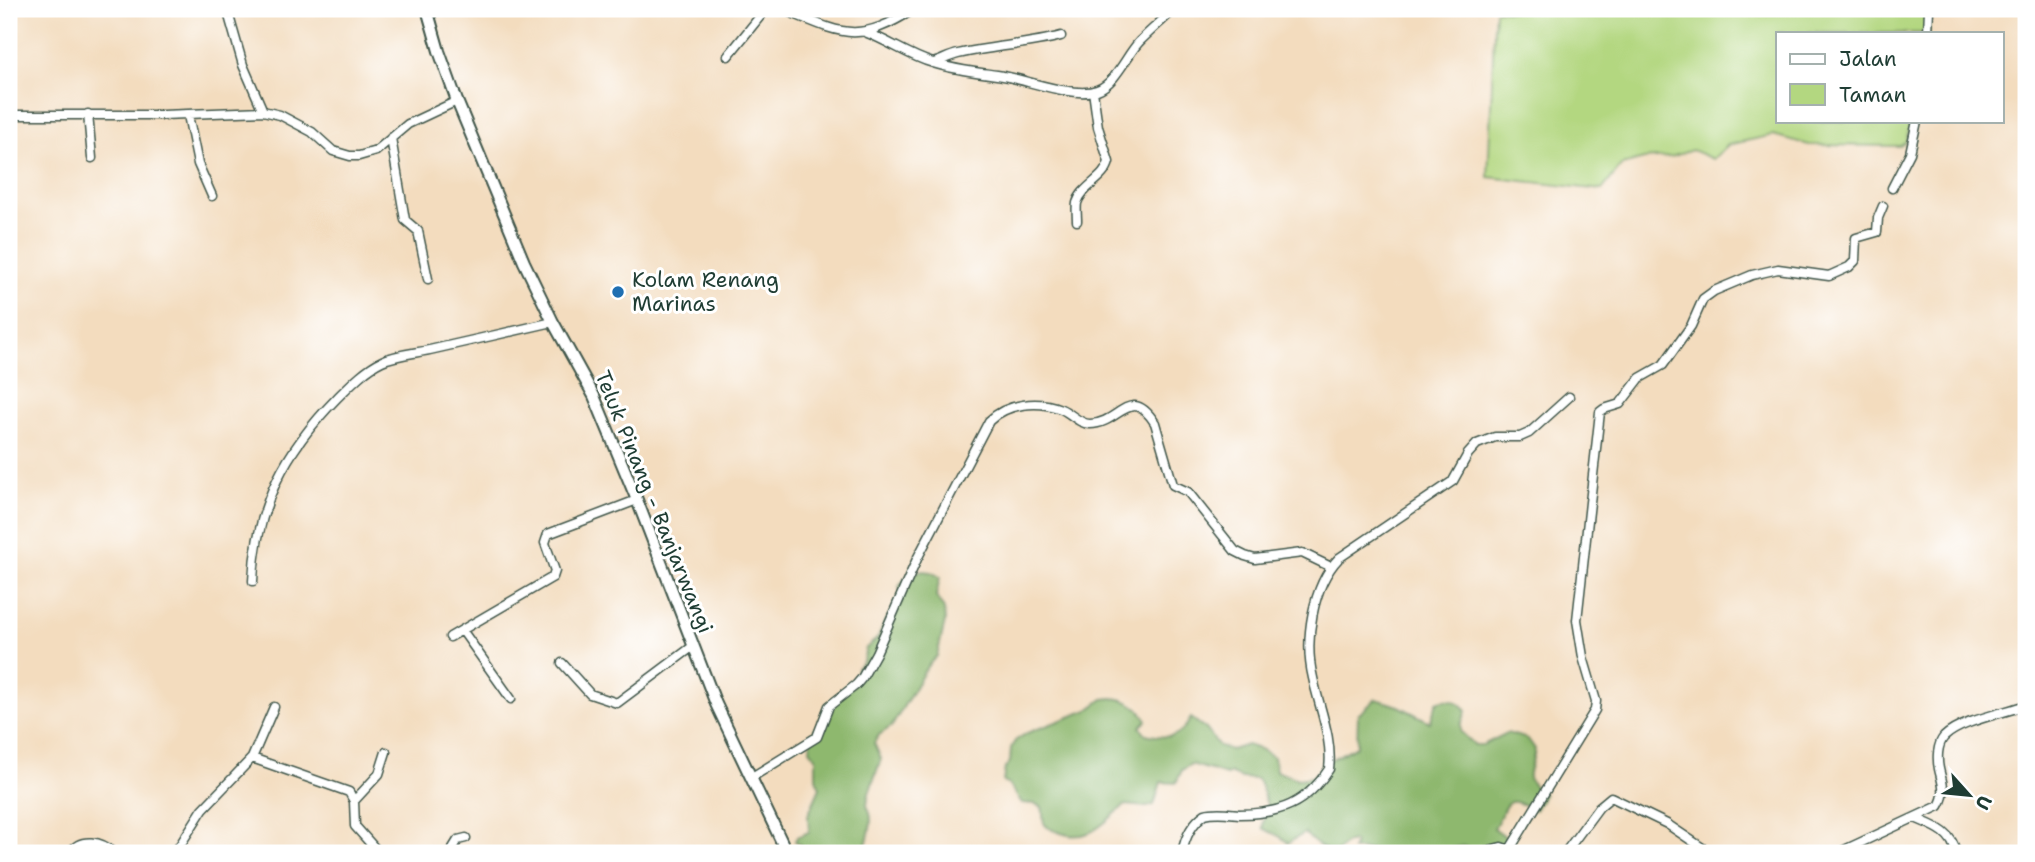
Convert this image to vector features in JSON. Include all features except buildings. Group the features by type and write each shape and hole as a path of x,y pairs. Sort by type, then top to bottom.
{"main road":[{"name":"Teluk Pinang - Banjarwangi","path":"428,9 439,51 457,101 524,262 594,396 716,704 787,853"}],"street":[{"path":"228,9 243,65 263,111"},
{"path":"728,56 766,9"},
{"path":"782,9 823,27 865,32 933,63 962,71 1023,80 1055,88 1093,91 1099,90 1113,78 1141,40 1174,9"},
{"path":"865,32 881,28 914,9"},
{"path":"1928,32 1929,9"},
{"path":"933,63 959,53 1044,41 1061,36"},
{"path":"1077,221 1077,204 1108,168 1109,162 1098,127 1093,91"},
{"path":"9,115 188,115 263,111 280,116 312,132 333,151 341,154 369,154 408,124 457,101"},
{"path":"88,114 92,158"},
{"path":"188,115 198,164 212,196"},
{"path":"1892,188 1910,153 1917,122"},
{"path":"391,138 405,220 418,231 428,279"},
{"path":"1510,849 1596,706 1579,641 1577,620 1600,412 1604,408 1620,404 1640,379 1663,365 1686,334 1701,303 1708,295 1738,280 1769,270 1784,268 1822,276 1843,270 1855,261 1856,238 1876,233 1883,206"},
{"path":"253,581 254,558 263,515 285,463 314,422 354,381 383,361 553,322"},
{"path":"1181,853 1189,833 1205,814 1262,813 1283,809 1305,796 1329,769 1329,751 1310,661 1313,609 1331,567 1339,558 1453,481 1476,444 1496,437 1520,437 1529,433 1569,397"},
{"path":"752,778 817,737 829,706 862,678 918,559 989,421 1006,408 1029,404 1044,405 1062,409 1082,423 1090,424 1101,423 1130,405 1139,406 1155,423 1173,485 1188,492 1235,551 1255,559 1302,554 1331,567"},
{"path":"450,637 553,577 555,571 545,543 548,534 637,500"},
{"path":"461,630 511,699"},
{"path":"562,663 590,694 617,703 692,647"},
{"path":"1838,853 1939,806 1944,797 1944,787 1937,761 1939,746 1945,737 1964,726 2026,705"},
{"path":"175,853 203,809 252,758 274,707"},
{"path":"354,801 379,775 386,752"},
{"path":"252,758 344,789 354,801 355,826 358,832 379,853"},
{"path":"1565,853 1604,800 1611,797 1667,824 1710,853"},
{"path":"1915,818 1945,833 1952,841 1956,853"},
{"path":"450,853 458,840 466,838"},
{"path":"70,853 78,845 88,842 101,844 114,853"},
{"path":"1478,853 1494,848 1510,849 1519,853"}],"green space":[{"path":"1565,9 1928,9 1929,32 1776,32 1776,122 1911,122 1906,142 1900,146 1809,145 1773,135 1728,145 1713,159 1692,150 1671,157 1644,159 1622,165 1602,190 1488,177 1495,10 1564,13"},
{"path":"921,571 940,577 936,596 944,609 945,622 937,656 928,665 892,726 879,735 874,743 881,759 868,796 871,823 864,853 805,853 804,848 795,841 797,837 809,832 808,815 820,788 816,778 816,757 810,750 811,737 828,704 855,684 857,668 863,662 866,648 878,638 886,619 902,601 899,587 908,576"},
{"path":"1103,699 1128,702 1141,711 1147,720 1140,727 1146,734 1173,736 1187,725 1191,718 1206,729 1219,746 1231,750 1247,745 1262,750 1274,757 1276,771 1298,779 1313,777 1326,762 1357,746 1358,715 1376,699 1399,706 1430,722 1437,702 1453,700 1466,711 1461,732 1475,745 1483,745 1507,733 1528,739 1535,749 1529,778 1544,795 1535,810 1517,802 1511,802 1505,807 1494,828 1509,839 1511,853 1473,853 1462,846 1438,853 1379,853 1378,850 1352,850 1355,843 1352,841 1336,853 1319,846 1305,833 1288,843 1263,828 1269,808 1257,779 1241,778 1229,773 1227,775 1191,764 1182,770 1176,783 1161,782 1154,805 1125,805 1087,834 1069,835 1050,829 1044,823 1042,807 1022,803 1009,785 1003,782 1005,768 1010,762 1011,748 1015,741 1027,733 1088,710"}],"place":[{"name":"Kolam Renang Marinas","path":"618,292"}]}
